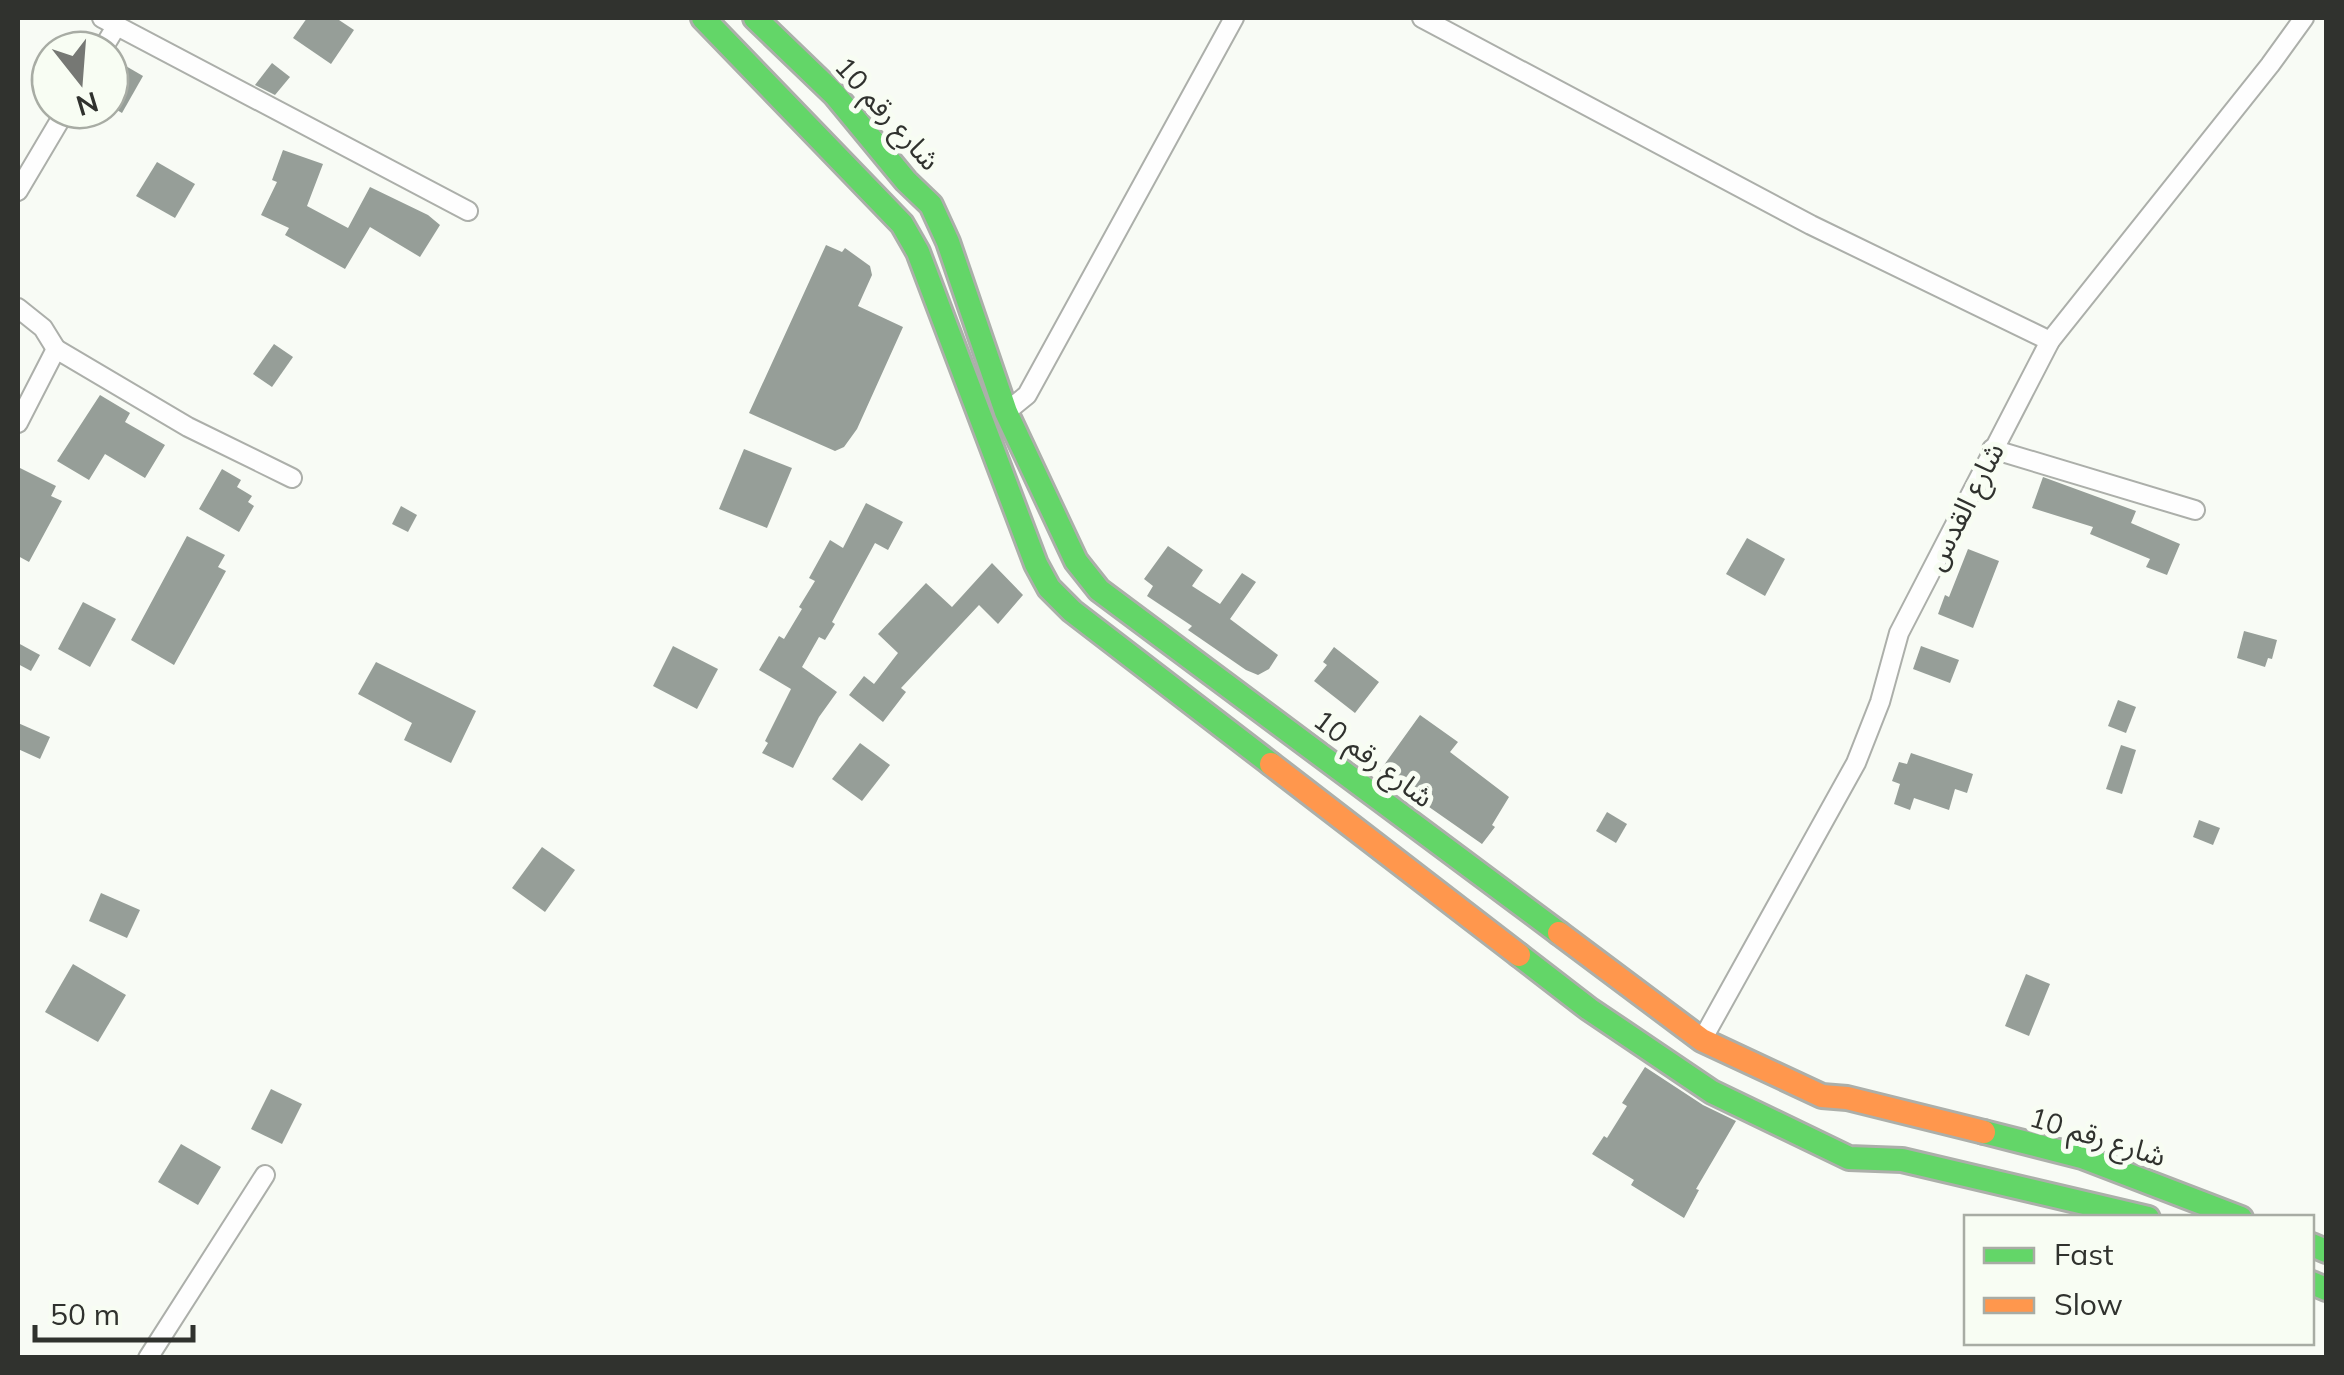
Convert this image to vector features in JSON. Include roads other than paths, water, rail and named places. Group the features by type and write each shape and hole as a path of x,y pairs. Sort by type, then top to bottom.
{"main road":[{"path":"703,18 902,224 918,252 1036,564 1048,588 1072,611 1589,1009 1712,1092 1849,1158 1902,1160 2135,1215"},
{"name":"شارع رقم 10","path":"755,18 836,95 906,181 931,205 948,242 1006,412 1076,560 1099,590 1702,1040 1822,1096 1847,1098 2082,1157 2233,1215"}],"street":[{"path":"1006,412 1026,396 1234,18"},
{"path":"1422,18 1794,217 2050,340"},
{"name":"شارع القدس","path":"1702,1040 1856,762 1880,702 1899,633 2050,340 2304,18"},
{"path":"109,21 468,211"},
{"path":"18,191 54,130"},
{"path":"18,308 43,328 56,349 188,427 292,478"},
{"path":"18,422 56,349"},
{"path":"1992,449 2195,510"},
{"path":"148,1358 264,1175"}]}
